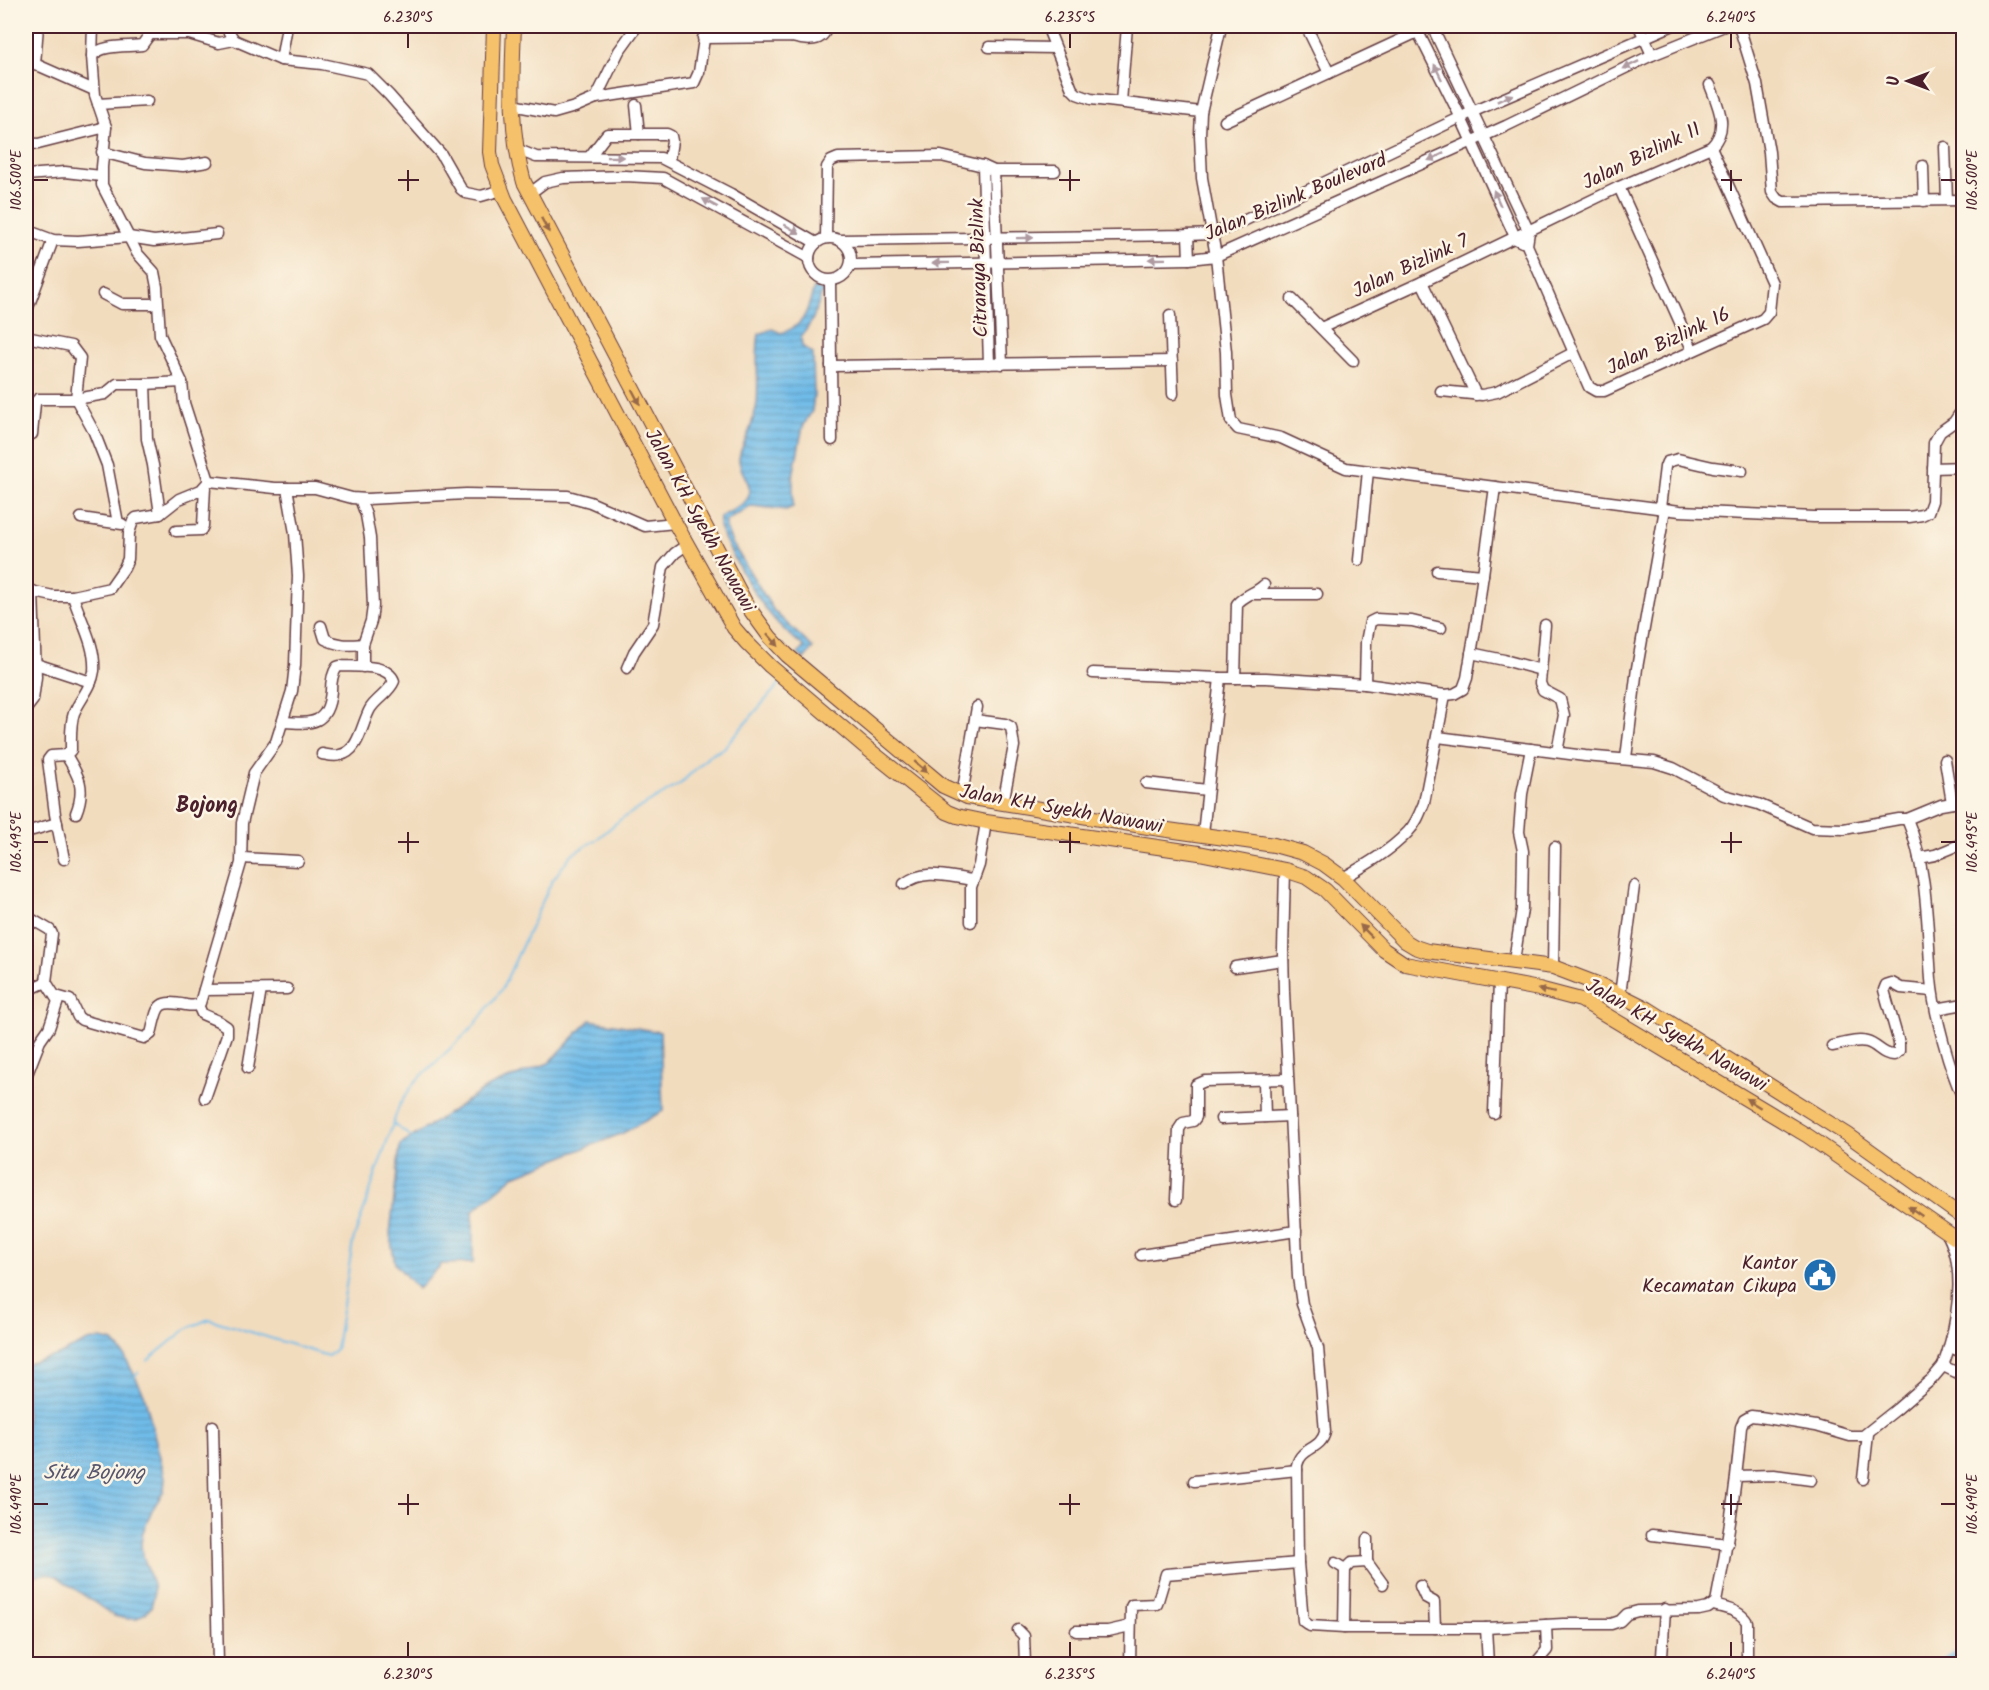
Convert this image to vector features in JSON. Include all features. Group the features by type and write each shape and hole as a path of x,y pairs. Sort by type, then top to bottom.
{"main road":[{"name":"Jalan KH Syekh Nawawi","path":"494,26 490,152 492,165 502,190 675,523 735,628 759,656 863,745 947,812 957,816 1237,859 1285,870 1306,877 1325,890 1384,950 1405,964 1539,989 1581,1000 1808,1136 1964,1244"},
{"name":"Jalan KH Syekh Nawawi","path":"514,26 512,105 516,149 529,194 746,604 770,637 787,654 943,786 962,795 1003,803 1203,834 1287,848 1303,853 1324,864 1343,878 1396,934 1415,947 1427,951 1553,966 1600,985 1648,1009 1848,1135 1964,1218"},
{"path":"1151,845 1154,828"}],"street":[{"path":"38,26 35,64 94,90"},
{"path":"93,26 94,90 106,126 101,176 105,192 137,253 153,272 157,287 160,335 182,382 184,403 207,484 201,530 176,531"},
{"path":"225,26 234,40 281,60 322,64 368,74 441,154 460,189 466,193 481,196 502,190"},
{"path":"281,60 287,26"},
{"path":"596,98 619,51 637,26"},
{"path":"512,105 554,113 596,98 694,83 699,72 706,26"},
{"path":"792,37 794,26"},
{"path":"703,38 792,37 804,40 822,37 827,26"},
{"path":"1047,26 1054,48 1074,92 1084,97 1201,112"},
{"path":"1121,102 1127,26"},
{"path":"1306,26 1329,73"},
{"path":"1225,121 1418,29 1431,26 1529,232 1527,245 1516,238 1418,29"},
{"path":"1639,26 1652,55"},
{"name":"Jalan Bizlink Boulevard","path":"841,240 1212,234 1472,112 1644,38 1656,29 1671,26"},
{"name":"Jalan Bizlink Boulevard","path":"851,265 1189,259 1216,256 1483,134 1506,126 1652,55 1724,26"},
{"path":"1739,26 1757,84 1769,152 1772,192 1776,198 1783,202 1964,200"},
{"path":"1221,27 1201,112 1202,178 1216,256 1226,352 1227,395 1231,421 1238,429 1281,438 1346,468 1663,509 1814,517 1915,516 1928,512 1932,501 1934,443 1937,436 1954,422 1964,406"},
{"path":"1656,29 1667,49"},
{"path":"92,56 96,50 104,48 142,45 150,30 189,34 219,43 234,40"},
{"path":"989,47 1054,48"},
{"name":"Jalan Bizlink 11","path":"1516,238 1619,187 1711,147 1719,138 1721,128 1720,112 1710,85"},
{"path":"98,104 147,101"},
{"path":"636,105 639,134"},
{"path":"26,143 38,144 106,126"},
{"path":"590,156 607,134 667,134 672,141 669,160"},
{"name":"Jalan Bizlink 16","path":"1527,245 1589,387 1596,391 1604,391 1692,349 1763,319 1769,312 1772,283 1711,147"},
{"path":"1945,147 1947,200"},
{"path":"516,149 536,157 648,157 669,160 821,240 841,240 848,248 851,265 847,273 839,279 830,281 814,274 809,258 811,249 821,240 827,167 831,161 838,158 941,156 983,166 994,171 1055,171"},
{"path":"102,152 146,164 183,166 207,162"},
{"name":"Citraraya Bizlink","path":"983,166 991,238 998,262 1002,364"},
{"path":"1923,166 1924,201"},
{"name":"Citraraya Bizlink","path":"989,364 986,262 991,238 994,171"},
{"path":"26,174 65,172 101,176"},
{"path":"529,194 545,182 563,178 624,176 663,178 809,258"},
{"path":"1619,187 1692,349"},
{"path":"1237,224 1247,243"},
{"path":"26,230 53,240 78,241 129,237 154,241 217,234"},
{"path":"1188,235 1189,259"},
{"name":"Jalan Bizlink 7","path":"1321,328 1516,238"},
{"path":"26,311 53,240"},
{"path":"830,281 832,440"},
{"path":"1422,282 1476,395"},
{"path":"103,294 122,304 158,304"},
{"path":"1292,299 1353,360"},
{"path":"1170,315 1173,394"},
{"path":"26,337 71,346 79,354 80,367 76,399 94,432 107,465 118,523"},
{"path":"1441,391 1476,395 1497,392 1573,353"},
{"name":"Citraraya Bizlink","path":"831,366 1172,361"},
{"path":"26,437 32,434 35,403 38,399 76,399 105,394 117,384 182,382"},
{"path":"145,384 147,439 160,514"},
{"path":"1626,758 1637,668 1663,509 1666,462 1678,459 1742,471"},
{"path":"1933,468 1964,467"},
{"path":"1359,560 1368,471"},
{"path":"26,709 33,700 31,665 33,645 29,590 53,596 73,596 110,588 119,577 128,559 130,526 136,518 160,514 168,510 179,499 207,484 287,488 301,486 360,498 412,498 466,494 568,496 579,498 645,526 675,523"},
{"path":"1093,673 1365,684 1454,694 1463,689 1467,678 1495,487"},
{"path":"205,1098 227,1035 226,1025 202,1014 198,1005 242,858 242,823 254,773 276,742 292,691 297,609 295,533 287,488"},
{"path":"360,498 366,514 370,538 373,606 372,621 363,644 363,667"},
{"path":"81,518 130,526"},
{"path":"627,668 634,652 653,624 663,567 675,553 688,544"},
{"path":"1437,571 1483,575"},
{"path":"1235,678 1236,608 1241,599 1258,591 1264,585"},
{"path":"1250,594 1317,594"},
{"path":"64,859 48,760 51,756 66,755 70,750 74,714 91,682 94,670 91,648 73,596"},
{"path":"1365,684 1366,642 1371,622 1376,619 1412,621 1441,628"},
{"path":"1545,625 1540,683 1543,690 1560,699 1564,714 1557,752"},
{"path":"321,626 325,639 343,646 363,644"},
{"path":"340,666 343,646"},
{"path":"1471,653 1541,670"},
{"path":"31,665 91,682"},
{"path":"283,722 306,724 319,720 325,714 334,670 340,666 384,670 392,675 394,681 391,687 370,709 348,753 339,756 322,754"},
{"path":"1203,834 1220,678"},
{"path":"1343,878 1369,864 1410,831 1418,818 1424,803 1445,694"},
{"path":"962,795 977,707"},
{"path":"975,720 1011,727 1014,746 1003,803"},
{"path":"1438,737 1585,756 1654,762 1673,768 1725,795 1758,804 1812,828 1844,828 1907,819 1941,805 1964,801"},
{"path":"1514,961 1522,909 1523,850 1519,832 1522,795 1531,749"},
{"path":"66,755 82,787 83,796 76,813"},
{"path":"1945,760 1952,803"},
{"path":"1146,783 1207,790"},
{"path":"1907,819 1919,858 1932,991 1946,1050 1964,1100"},
{"path":"972,922 971,887 979,865 986,822"},
{"path":"26,832 57,823"},
{"path":"1919,858 1935,855 1964,843"},
{"path":"1553,966 1556,847"},
{"path":"242,858 298,861"},
{"path":"1285,870 1283,960 1298,1277 1302,1305 1318,1348 1325,1432 1320,1443 1302,1453 1298,1458 1297,1470 1303,1621 1310,1626 1486,1628 1611,1624 1620,1621 1627,1614 1638,1611 1699,1610 1713,1605 1716,1602 1728,1544 1741,1427 1744,1420 1751,1416 1816,1426 1855,1437 1868,1434 1932,1379 1943,1366 1950,1347 1957,1306 1958,1282 1955,1251 1947,1233"},
{"path":"904,884 913,877 925,874 973,880"},
{"path":"1620,995 1634,886"},
{"path":"26,916 50,930 52,934 46,982 58,1001 49,1028 40,1041 26,1077"},
{"path":"1235,967 1283,960"},
{"path":"26,991 46,982"},
{"path":"1494,1113 1499,982"},
{"path":"1832,1046 1859,1041 1868,1042 1888,1055 1894,1055 1899,1051 1899,1043 1884,990 1886,985 1892,983 1901,988 1932,991"},
{"path":"204,990 287,989"},
{"path":"248,1068 261,990"},
{"path":"56,996 70,1000 78,1017 82,1020 144,1038 151,1034 158,1009 162,1004 168,1001 198,1005"},
{"path":"1936,1009 1964,1004"},
{"path":"1176,1200 1179,1129 1183,1123 1196,1117 1196,1085 1205,1081 1288,1079"},
{"path":"1264,1081 1265,1117"},
{"path":"1221,1119 1290,1116"},
{"path":"1141,1255 1296,1231"},
{"path":"1950,1347 1964,1353"},
{"path":"1943,1366 1964,1376"},
{"path":"213,1426 218,1665"},
{"path":"1863,1479 1868,1434"},
{"path":"1194,1481 1297,1470"},
{"path":"1737,1476 1774,1475 1811,1480"},
{"path":"1652,1535 1728,1544"},
{"path":"1367,1539 1366,1562 1383,1584"},
{"path":"1344,1628 1340,1566 1366,1562"},
{"path":"1130,1665 1132,1605 1157,1604 1166,1574 1299,1563"},
{"path":"1420,1586 1425,1597 1434,1602 1435,1628"},
{"path":"1713,1605 1737,1612 1747,1622 1747,1665"},
{"path":"1662,1656 1665,1609"},
{"path":"1535,1665 1547,1650 1546,1625"},
{"path":"1076,1631 1108,1631 1130,1626"},
{"path":"1486,1628 1488,1665"},
{"path":"1018,1630 1024,1636 1026,1665"}],"water":[{"path":"814,288 823,291 812,321 801,337 802,346 813,354 814,395 812,411 803,426 793,476 793,507 786,510 752,506 726,521 726,528 732,543 774,611 813,648 804,659 798,654 804,647 766,610 736,562 719,527 720,517 742,504 749,494 748,484 739,460 757,406 759,334 772,329 781,333 796,326 807,310"},
{"path":"590,1020 660,1032 663,1111 623,1133 514,1176 473,1211 473,1263 442,1264 418,1289 395,1264 390,1234 400,1145 488,1087 549,1063"},
{"name":"Situ Bojong","path":"101,1339 113,1342 123,1353 144,1394 165,1477 164,1491 152,1510 141,1544 153,1584 154,1596 151,1607 136,1619 114,1616 56,1576 47,1574 26,1577 26,1364 58,1355 88,1341"}],"waterway":[{"path":"147,1361 186,1329 209,1319 328,1356 336,1349 353,1241 399,1106 414,1083 473,1027 502,989 552,881 571,855 597,839 621,819 680,784 709,756 724,748 781,682"},
{"path":"393,1124 412,1137"},
{"path":"134,1377 138,1372"},
{"path":"1949,1664 1964,1654"}],"place":[{"name":"Kantor Kecamatan Cikupa","path":"1820,1275"}],"district":[{"name":"Bojong","path":"207,806"}]}
